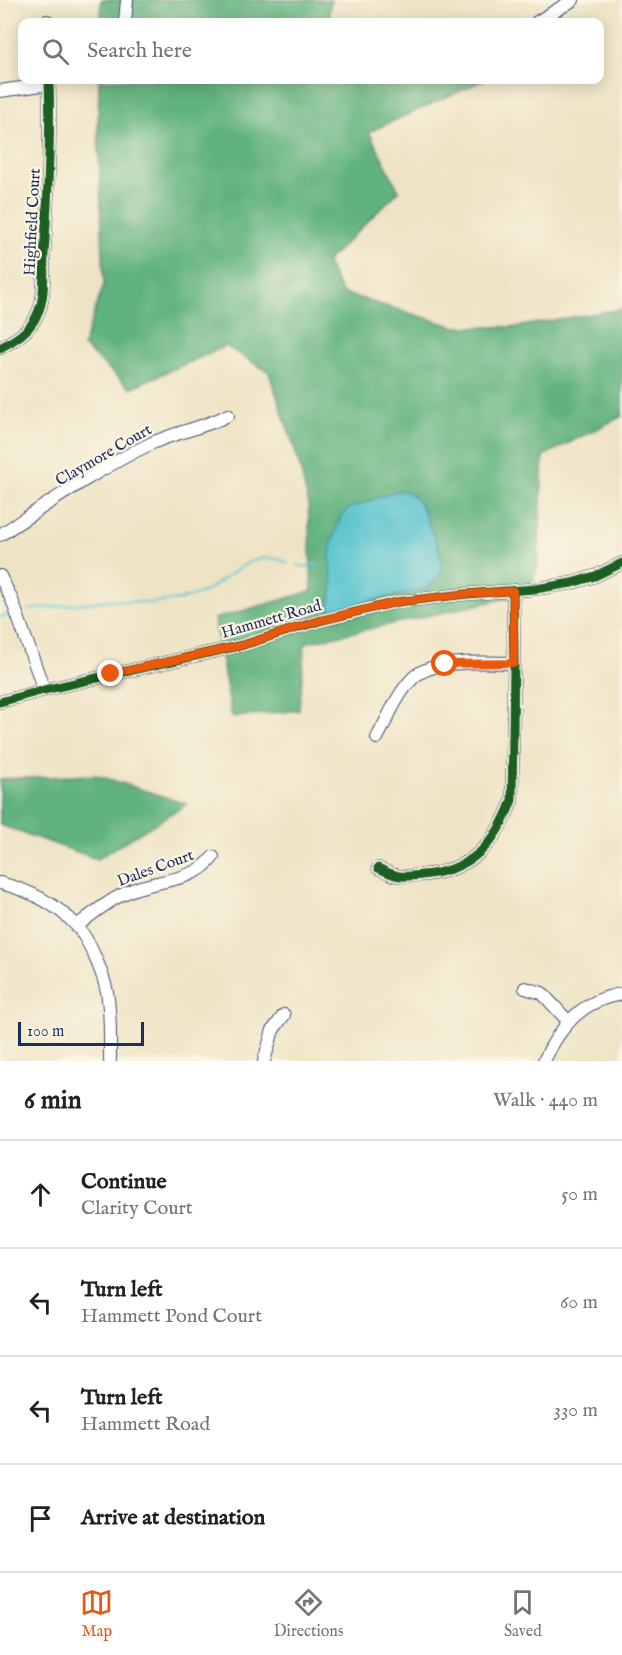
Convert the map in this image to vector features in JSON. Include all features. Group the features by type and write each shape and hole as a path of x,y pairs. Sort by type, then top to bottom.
{"street":[{"path":"125,18 127,0"},
{"path":"544,18 573,0"},
{"path":"0,91 38,84"},
{"name":"Highfield Court","path":"0,348 29,328 38,314 43,294 49,187 49,84"},
{"name":"Claymore Court","path":"0,535 137,450 228,415"},
{"name":"Hammett Road","path":"0,702 243,645 318,621 397,602 572,583 595,576 622,563"},
{"path":"0,576 12,600 44,690"},
{"path":"378,868 398,877 434,874 457,868 477,855 494,837 505,818 512,800 513,591"},
{"path":"377,738 403,690 414,676 427,668 445,664 514,663"},
{"name":"Dales Court","path":"77,926 122,894 192,873 205,866 213,858"},
{"path":"0,884 19,888 43,899 77,926 96,958 106,985 109,1004 110,1061"},
{"path":"525,988 542,993 568,1021"},
{"path":"544,1061 557,1034 568,1021 591,1004 622,994"},
{"path":"264,1061 273,1030 284,1015"}],"green space":[{"path":"101,0 331,0 329,12 331,18 101,18"},
{"path":"99,84 475,84 369,132 399,191 326,262 342,293 456,327 515,327 622,309 622,416 543,456 538,563 530,593 305,643 299,710 232,717 214,619 312,591 308,502 298,459 269,372 226,346 130,388 83,346 104,284 98,127"},
{"path":"96,775 187,804 97,859 0,825 0,779"}],"water":[{"path":"402,490 413,496 423,509 441,555 442,568 439,575 423,590 373,600 333,612 329,606 333,585 330,562 331,545 341,516 350,508"}],"waterway":[{"path":"28,610 110,600 149,603 180,600 206,591 251,561 264,558 278,559 288,563"},
{"path":"298,565 304,567 317,564"},
{"path":"0,617 10,615"}],"cycle path":[{"path":"0,348 30,326 42,301 49,168 49,84"},
{"path":"0,702 243,645 319,621 397,602 535,589 572,583 595,576 622,563"},
{"path":"378,868 404,876 422,875 454,868 479,852 489,842 506,816 512,800 513,591"}],"route":[{"path":"111,674 243,645 318,621 397,602 419,598 513,591 514,663 445,664"}]}
